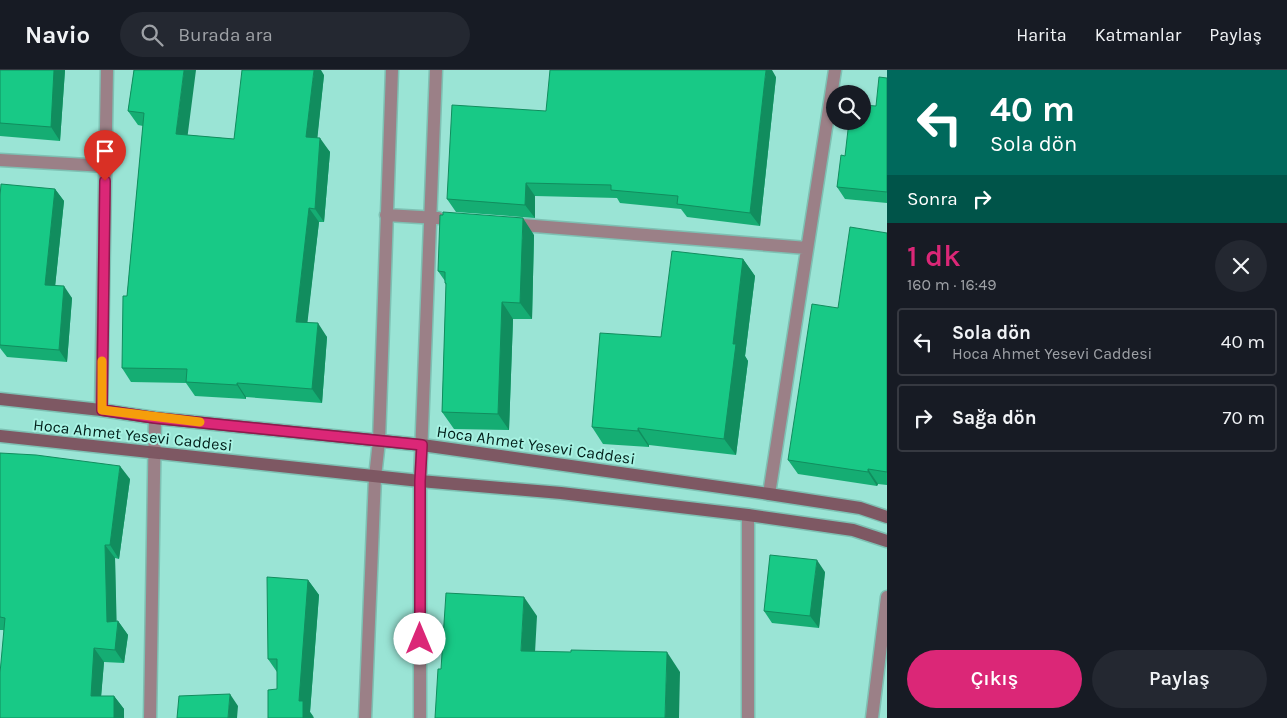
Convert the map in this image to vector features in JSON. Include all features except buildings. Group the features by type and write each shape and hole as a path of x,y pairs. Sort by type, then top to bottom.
{"street":[{"path":"102,410 107,70"},
{"path":"365,718 375,477 379,441 392,70"},
{"path":"420,718 420,481 436,70"},
{"path":"769,494 835,70"},
{"path":"0,160 105,166"},
{"path":"386,215 451,219"},
{"path":"500,223 807,248"},
{"name":"Hoca Ahmet Yesevi Caddesi","path":"0,400 422,445 860,508 887,517"},
{"path":"150,718 155,418"},
{"name":"Hoca Ahmet Yesevi Caddesi","path":"0,436 375,477 562,492 853,530 887,541"},
{"path":"748,515 748,718"},
{"path":"872,718 887,597"}],"slow traffic":[{"path":"102,361 102,410 200,422"}],"route":[{"path":"105,181 102,410 155,418 422,445 420,481 420,639"}]}
